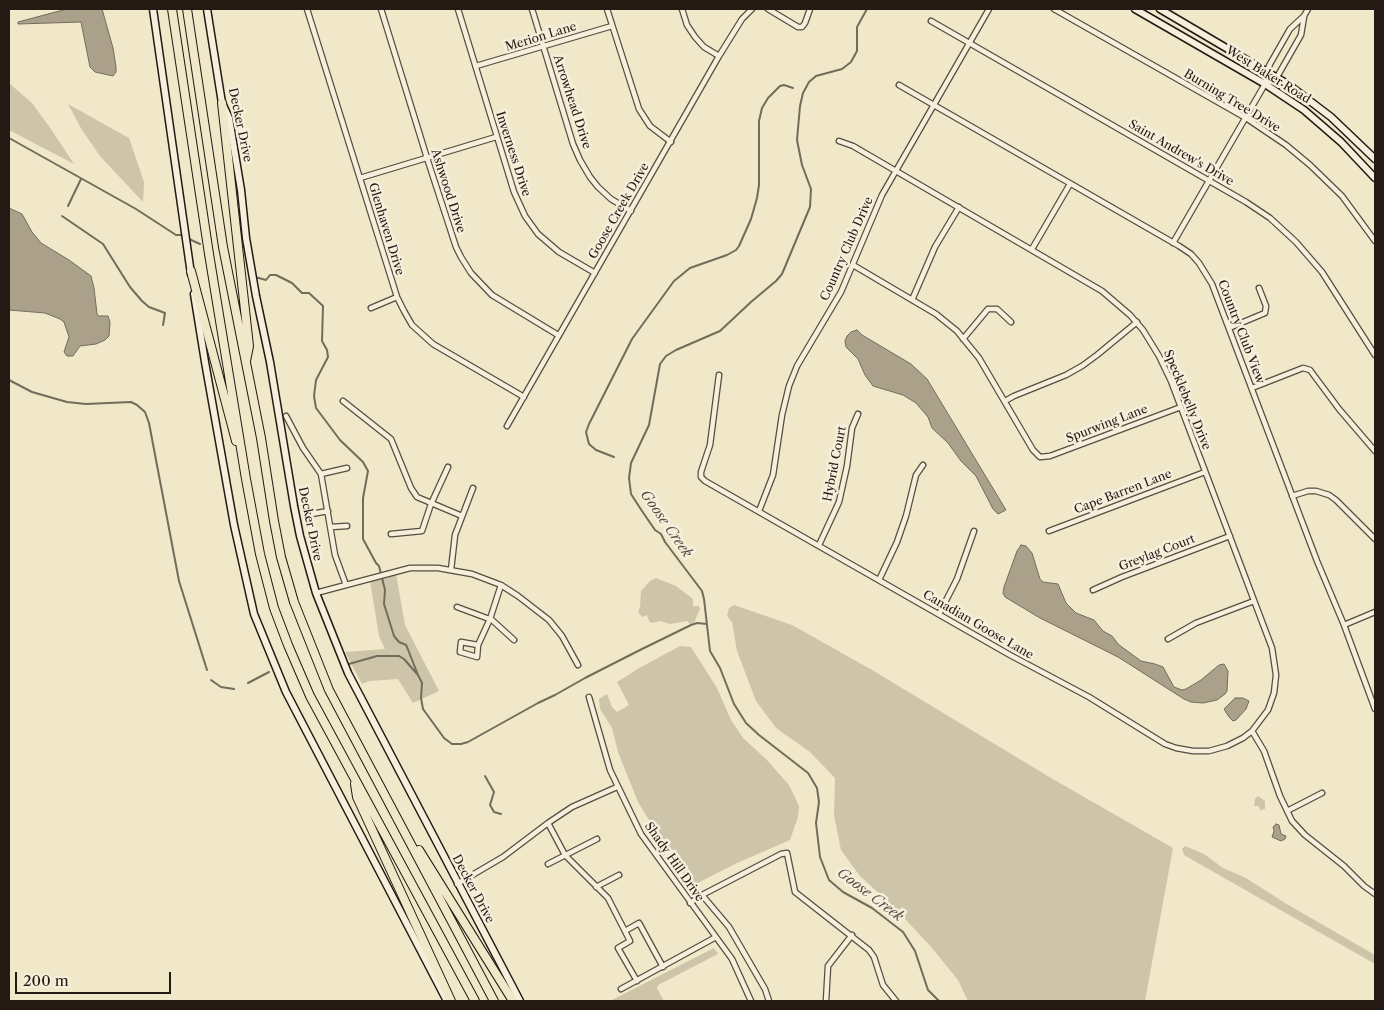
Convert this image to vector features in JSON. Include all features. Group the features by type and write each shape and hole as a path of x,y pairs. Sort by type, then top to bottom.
{"highway":[{"path":"172,9 209,254 246,479 260,554 274,608 310,696 475,1001"},
{"path":"188,9 223,248 245,366 261,438 281,557 294,602 329,690 494,1001"},
{"path":"222,103 249,346 245,366"},
{"path":"191,271 246,479"},
{"path":"354,777 357,797 449,1001"},
{"path":"382,789 513,1001"}],"main road":[{"path":"153,9 204,362 232,516 254,614 286,692 449,1001"},
{"name":"Decker Drive","path":"207,9 222,103 230,127 254,286 270,362 296,514 316,593 348,673 520,1001"},
{"name":"West Baker Road","path":"1135,9 1265,84 1304,110 1341,142 1375,178"},
{"name":"West Baker Road","path":"1160,9 1277,76 1331,117 1373,156"},
{"path":"1175,31 1180,20"},
{"path":"1361,162 1373,156"}],"street":[{"name":"Glenhaven Drive","path":"308,9 396,296 412,324 433,344 524,397"},
{"name":"Ashwood Drive","path":"381,9 456,246 471,274 498,299 558,335"},
{"name":"Inverness Drive","path":"458,9 496,136 514,192 524,216 538,234 559,252 595,273"},
{"name":"Arrowhead Drive","path":"532,9 580,160 598,186 611,198 631,211"},
{"path":"607,9 639,109 650,126 671,142"},
{"path":"682,9 687,25 695,37 704,47 719,56"},
{"name":"Goose Creek Drive","path":"507,426 719,56 735,29 752,9"},
{"path":"768,9 798,27 802,27 805,23 810,9"},
{"name":"Country Club Drive","path":"759,511 773,475 782,415 796,366 832,308 853,265 878,202 989,9"},
{"name":"Burning Tree Drive","path":"1054,9 1246,118 1273,136 1310,164 1342,196 1375,240"},
{"path":"1174,243 1265,84 1267,70 1290,30 1304,16 1308,9"},
{"path":"1265,84 1277,76 1301,35 1304,16"},
{"name":"Saint Andrew's Drive","path":"931,21 1262,212 1296,242 1322,272 1375,355"},
{"name":"Merion Lane","path":"476,66 612,26"},
{"name":"Country Club View","path":"899,85 1174,243 1191,254 1208,275 1375,709"},
{"path":"360,178 496,136"},
{"name":"Specklebelly Drive","path":"839,141 853,146 1102,291 1137,322 1159,356 1230,536 1275,657 1274,693 1268,710 1252,731"},
{"path":"1032,249 1070,184"},
{"path":"912,300 938,239 959,207"},
{"path":"853,265 936,314 951,326 979,358 1005,401 1066,375 1082,366 1137,322"},
{"path":"1229,328 1265,313 1266,306 1259,288"},
{"path":"370,308 396,296"},
{"path":"963,339 988,309 997,309 1011,322"},
{"path":"1252,388 1303,368 1310,370 1338,409 1375,452"},
{"name":"Canadian Goose Lane","path":"719,375 710,445 706,462 701,472 701,477 706,481 1010,655 1089,697 1165,744 1193,752 1208,751 1227,746 1252,731"},
{"path":"343,401 391,438 411,488 417,497 462,516"},
{"name":"Spurwing Lane","path":"1005,401 1033,450 1040,457 1050,456 1180,407"},
{"name":"Hybrid Court","path":"819,545 839,502 847,466 852,428 858,414"},
{"path":"286,416 303,448 321,474 335,555 346,585"},
{"path":"879,580 897,542 906,516 916,475 923,465"},
{"path":"391,534 422,531 431,504 448,467"},
{"path":"321,474 347,468"},
{"name":"Cape Barren Lane","path":"1048,530 1205,472"},
{"path":"451,570 455,535 473,488"},
{"path":"1292,496 1308,491 1329,495 1375,538"},
{"path":"306,515 328,511"},
{"path":"331,527 347,526"},
{"path":"939,614 960,570 974,531"},
{"name":"Greylag Court","path":"1093,590 1230,536"},
{"path":"316,593 410,568 438,568 472,574 501,585 550,620 562,636 578,665"},
{"path":"478,645 461,642 460,652 477,657 478,645 490,619 501,585"},
{"path":"1168,638 1196,623 1254,601"},
{"path":"457,607 490,619 514,640"},
{"path":"1344,625 1375,612"},
{"name":"Shady Hill Drive","path":"589,697 610,770 641,834 732,959 751,1001"},
{"path":"1252,731 1264,751 1286,811 1292,821 1305,835 1375,894"},
{"path":"457,884 503,858 572,807 617,787"},
{"path":"1286,811 1322,793"},
{"path":"548,823 566,855 608,898 630,940 618,948 637,981"},
{"path":"548,864 598,839"},
{"path":"690,903 702,895 787,853 795,892 852,935 872,954 881,980 896,1001"},
{"path":"596,887 619,875"},
{"path":"702,895 729,927 765,989 769,1001"},
{"path":"625,930 639,923 662,966"},
{"path":"826,1001 828,966 852,935"},
{"path":"621,990 716,937"}],"shaded area":[{"path":"67,9 102,9 113,48 116,72 113,76 95,72 90,67 81,22 18,24 18,22"},
{"path":"9,83 32,103 74,164 9,130"},
{"path":"68,104 129,138 144,182 143,202 100,156 82,130"},
{"path":"9,208 22,214 41,243 91,276 97,314 99,316 108,316 110,322 109,336 105,340 96,344 80,346 73,356 67,356 64,352 69,337 64,322 45,313 9,310"},
{"path":"857,330 862,335 911,364 927,379 1006,510 998,514 993,509 976,476 961,461 948,443 932,428 928,417 916,403 903,395 873,386 865,375 858,359 846,347 845,341 847,336"},
{"path":"1021,545 1026,546 1032,553 1040,579 1043,582 1058,584 1066,603 1076,613 1094,620 1119,645 1141,661 1163,667 1174,687 1182,690 1186,689 1201,680 1219,665 1224,664 1228,671 1227,691 1225,694 1217,700 1203,703 1184,699 1118,657 1040,618 1005,597 1003,593 1004,587"},
{"path":"396,574 405,625 439,691 413,703 398,679 369,681 362,684 345,652 385,649 379,636 370,581"},
{"path":"656,578 676,586 693,599 693,606 699,606 700,609 694,623 690,624 687,621 670,624 660,621 652,623 647,615 642,617 638,612 641,591 650,581"},
{"path":"734,605 792,625 872,670 1051,778 1173,848 1145,1001 968,1001 958,980 932,948 895,908 860,876 841,850 834,815 835,778 810,752 776,728 756,701 737,651 732,622 727,616 729,608"},
{"path":"680,646 691,647 717,688 731,720 743,738 766,759 789,785 799,806 798,817 790,840 737,863 690,887 638,802 618,752 612,728 600,709 599,699 607,694 612,707 617,712 629,705 617,682"},
{"path":"1235,698 1243,698 1249,701 1246,709 1233,721 1224,709"},
{"path":"1258,796 1265,801 1265,809 1260,810 1259,806 1254,806 1255,799"},
{"path":"1276,824 1279,825 1281,834 1286,836 1281,841 1272,837 1273,827"},
{"path":"1185,846 1204,854 1223,868 1246,878 1375,955 1375,964 1184,855 1182,849"},
{"path":"714,948 718,954 658,985 657,988 664,1001 610,1001"}],"waterway":[{"name":"Goose Creek","path":"867,9 857,27 857,51 851,62 842,69 816,76 809,82 803,93 797,140 802,165 811,189 810,207 782,274 720,331 666,356 660,364 649,425 631,463 629,478 631,494 655,530 661,534 702,591 710,651 720,668 734,704 746,723 808,773 817,788 819,802 816,823 820,857 829,880 843,892 872,908 903,932 915,951 928,990 939,1001"},
{"path":"614,457 596,450 589,444 586,432 589,424 632,339 674,281 690,268 727,255 739,246 751,219 757,198 759,185 759,121 762,108 768,98 780,86 784,85 793,88"},
{"path":"9,138 136,209 176,235 183,235"},
{"path":"68,206 81,179"},
{"path":"62,216 103,244 130,287 142,301 149,307 165,313 163,325"},
{"path":"189,239 200,244"},
{"path":"255,277 266,280 270,275 276,275 292,283 302,293 309,293 323,306 322,341 327,350 328,357 316,380 314,396 316,408 340,440 363,462 368,471 363,498 363,539 379,566 385,590 384,604 394,636 399,642 406,645 418,675"},
{"path":"9,380 32,392 67,402 86,404 131,402 145,412 149,423 179,581 207,670"},
{"path":"349,664 377,656 399,656 404,659 418,675 422,683 421,698 423,709 444,738 452,744 461,744 468,742 585,678 691,625 697,623 707,624"},
{"path":"248,683 269,672"},
{"path":"211,680 221,687 234,689"},
{"path":"485,776 494,792 490,805 494,812 501,814"}]}
